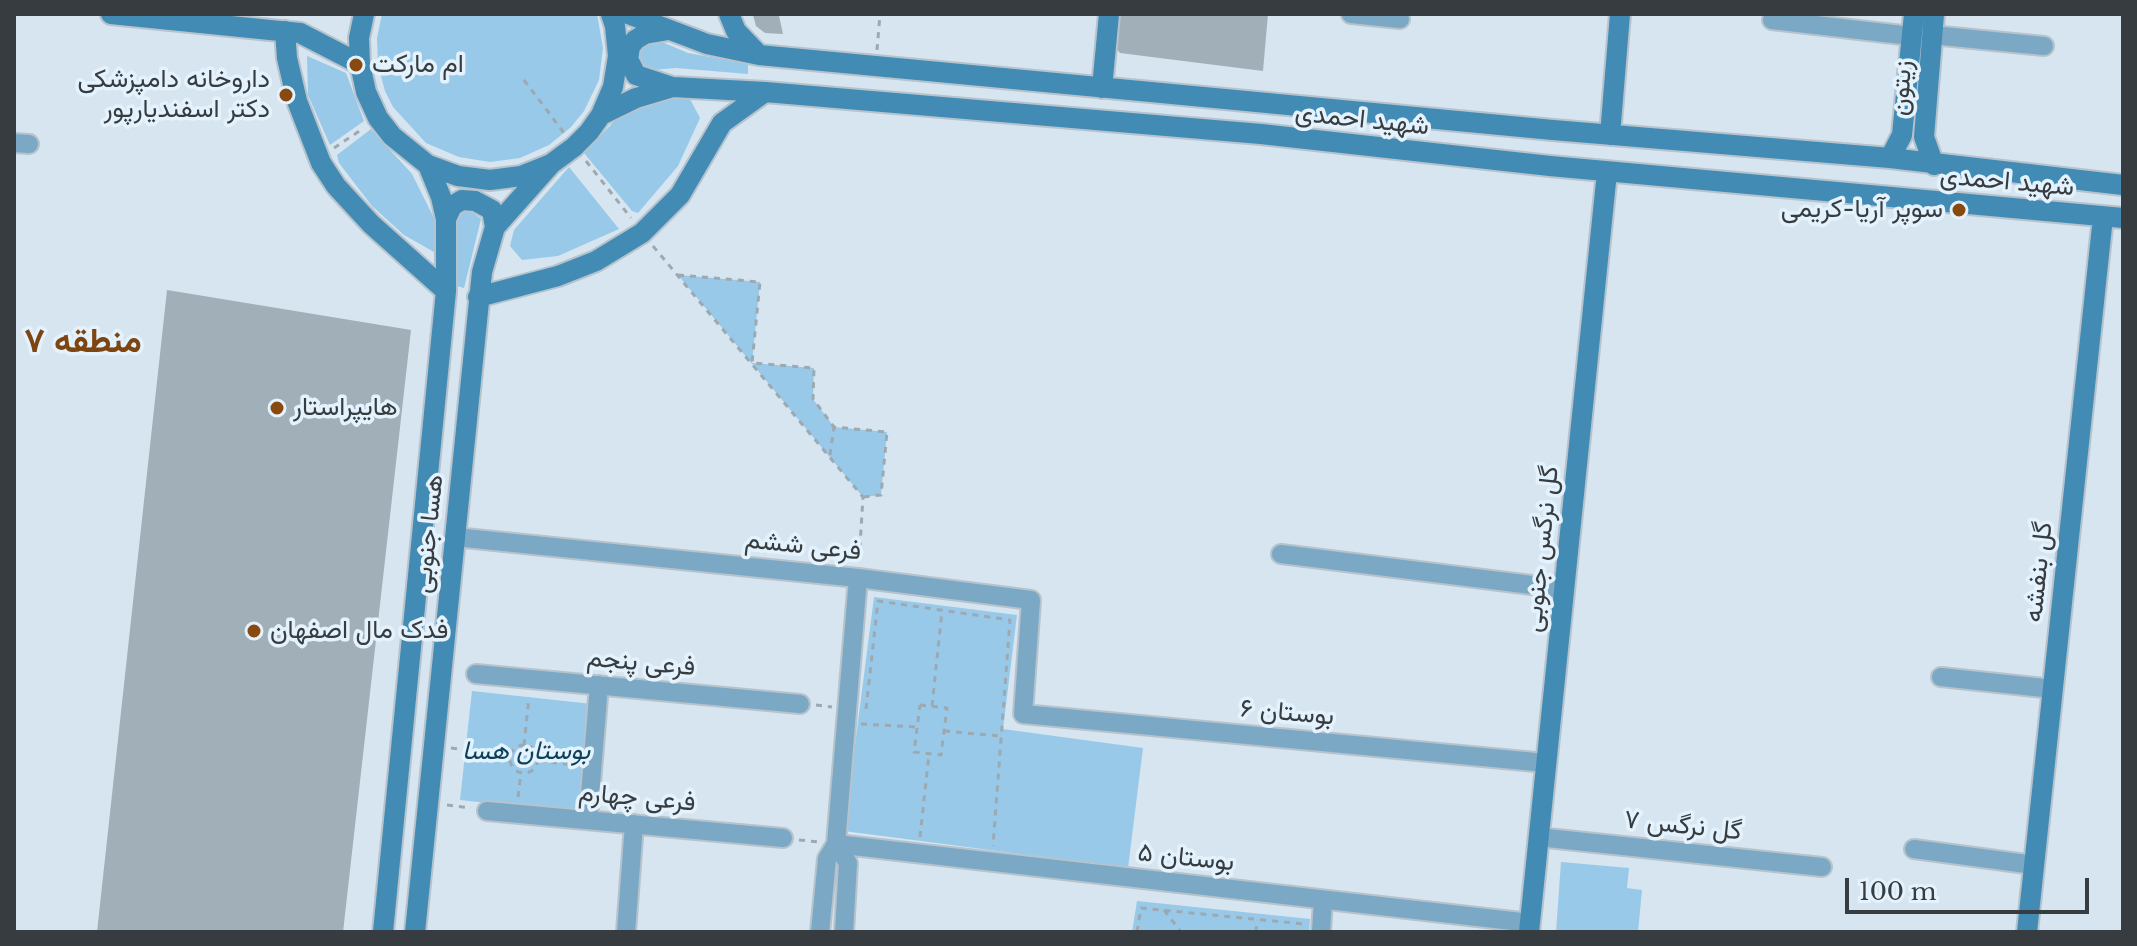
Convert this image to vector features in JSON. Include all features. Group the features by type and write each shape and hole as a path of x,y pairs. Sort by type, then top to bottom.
{"main road":[{"path":"111,14 225,19 300,33 360,64"},
{"path":"364,14 359,38 360,64 366,92 378,118 392,136 428,165 458,176 490,180 521,176 551,164 574,147 601,115 613,87 618,56 611,14"},
{"name":"شهید احمدی","path":"628,14 707,44 759,55 1610,135 1890,158 2123,185"},
{"path":"729,14 736,31 759,55"},
{"path":"1102,88 1109,14"},
{"path":"1610,135 1620,14"},
{"name":"زیتون","path":"1890,158 1902,135 1914,14"},
{"name":"زیتون","path":"1933,24 1924,137 1934,165"},
{"path":"668,30 645,34 635,40 628,59 636,75 673,87"},
{"path":"285,31 287,58 297,101 319,159 336,186 364,218 446,291"},
{"name":"شهید احمدی","path":"601,115 636,98 673,87 765,92 1261,134 1607,172 2113,218"},
{"path":"478,297 571,271 596,261 642,233 680,195 722,123 765,92"},
{"path":"1904,118 1913,127 1925,121"},
{"name":"هسا جنوبی","path":"415,932 478,297 495,227 551,164"},
{"name":"هسا جنوبی","path":"383,932 446,291 446,219 428,165"},
{"name":"گل نرگس جنوبی","path":"1529,928 1607,172"},
{"path":"446,219 452,206 462,200 475,201 492,210 495,227"},
{"name":"گل بنفشه","path":"2027,932 2053,689 2113,218"},
{"path":"398,787 429,797"}],"street":[{"path":"1351,14 1400,19"},
{"path":"1772,20 1911,36"},
{"path":"1933,24 2044,46"},
{"name":"فرعی ششم","path":"455,537 858,578 1031,600 1023,714"},
{"path":"1281,554 1564,589"},
{"path":"820,932 827,859 836,844 858,578"},
{"name":"فرعی پنجم","path":"476,674 800,704"},
{"path":"1941,677 2053,689"},
{"path":"588,820 599,685"},
{"name":"بوستان ۶","path":"1023,714 1546,763"},
{"name":"فرعی چهارم","path":"487,811 783,838"},
{"path":"626,932 634,824"},
{"name":"گل نرگس ۷","path":"1538,837 1822,867"},
{"path":"836,844 848,863 844,932"},
{"name":"بوستان ۵","path":"836,844 1323,900 1529,928"},
{"path":"1914,849 2034,865"},
{"path":"1312,928 1323,900"}],"path":[{"path":"876,68 880,14"},
{"path":"319,159 378,118"},
{"path":"642,233 863,497 858,578"},
{"path":"678,275 760,282 752,363"},
{"path":"752,363 814,368 813,399 834,427 830,457"},
{"path":"834,427 887,432 881,495 863,497"},
{"path":"866,708 878,601 1010,620 993,851"},
{"path":"932,706 943,608"},
{"path":"524,745 529,697"},
{"path":"800,704 846,717 917,727"},
{"path":"920,705 932,706 947,708 941,755 914,752 920,705"},
{"path":"944,731 1002,736"},
{"path":"524,745 533,748 539,761 530,772 521,773 511,764 511,755 516,748 524,745"},
{"path":"465,750 511,755"},
{"path":"920,841 929,754"},
{"path":"539,761 586,767"},
{"path":"517,806 521,773"},
{"path":"429,797 487,811"},
{"path":"783,838 836,844"},
{"path":"1137,932 1141,908 1257,919 1312,928"},
{"path":"1164,910 1181,932"},
{"path":"1256,932 1257,919"}],"green space":[{"path":"382,14 597,14 603,48 599,80 584,111 571,127 549,145 520,158 490,162 459,157 426,143 393,107 378,65 377,38"},
{"path":"655,39 688,53 748,64 748,74 676,68 651,70 642,67 636,52 644,41"},
{"path":"307,56 346,73 364,121 330,145 308,95"},
{"path":"669,94 690,99 700,118 678,166 638,213 632,211 584,153 623,112"},
{"path":"371,129 412,174 434,218 434,252 404,235 372,206 339,163 337,155"},
{"path":"569,167 619,229 558,256 522,260 510,246 514,230"},
{"path":"468,209 481,219 464,288 457,286 456,218"},
{"path":"678,275 760,282 752,363 814,368 813,399 834,427 887,432 881,495 863,497"},
{"path":"874,597 1017,615 1003,729 1143,748 1128,868 844,831"},
{"name":"بوستان هسا","path":"472,691 592,704 581,813 460,800"},
{"path":"1561,862 1629,868 1627,888 1642,890 1638,932 1556,932"},
{"path":"1137,901 1310,919 1309,932 1132,932"}],"building":[{"path":"1116,14 1268,14 1263,71 1120,53 1112,44"},
{"path":"753,15 779,16 783,34 765,33 756,26"},
{"name":"فدک مال اصفهان","path":"167,290 411,330 343,932 97,932"}],"place":[{"name":"ام مارکت","path":"356,65"},
{"name":"داروخانه دامپزشکی دکتر اسفندیارپور","path":"286,95"},
{"name":"سوپر آریا-کریمی","path":"1959,210"},
{"name":"هایپراستار","path":"277,408"},
{"name":"فدک مال اصفهان","path":"254,631"}],"district":[{"name":"منطقه ۷","path":"83,342"}]}
